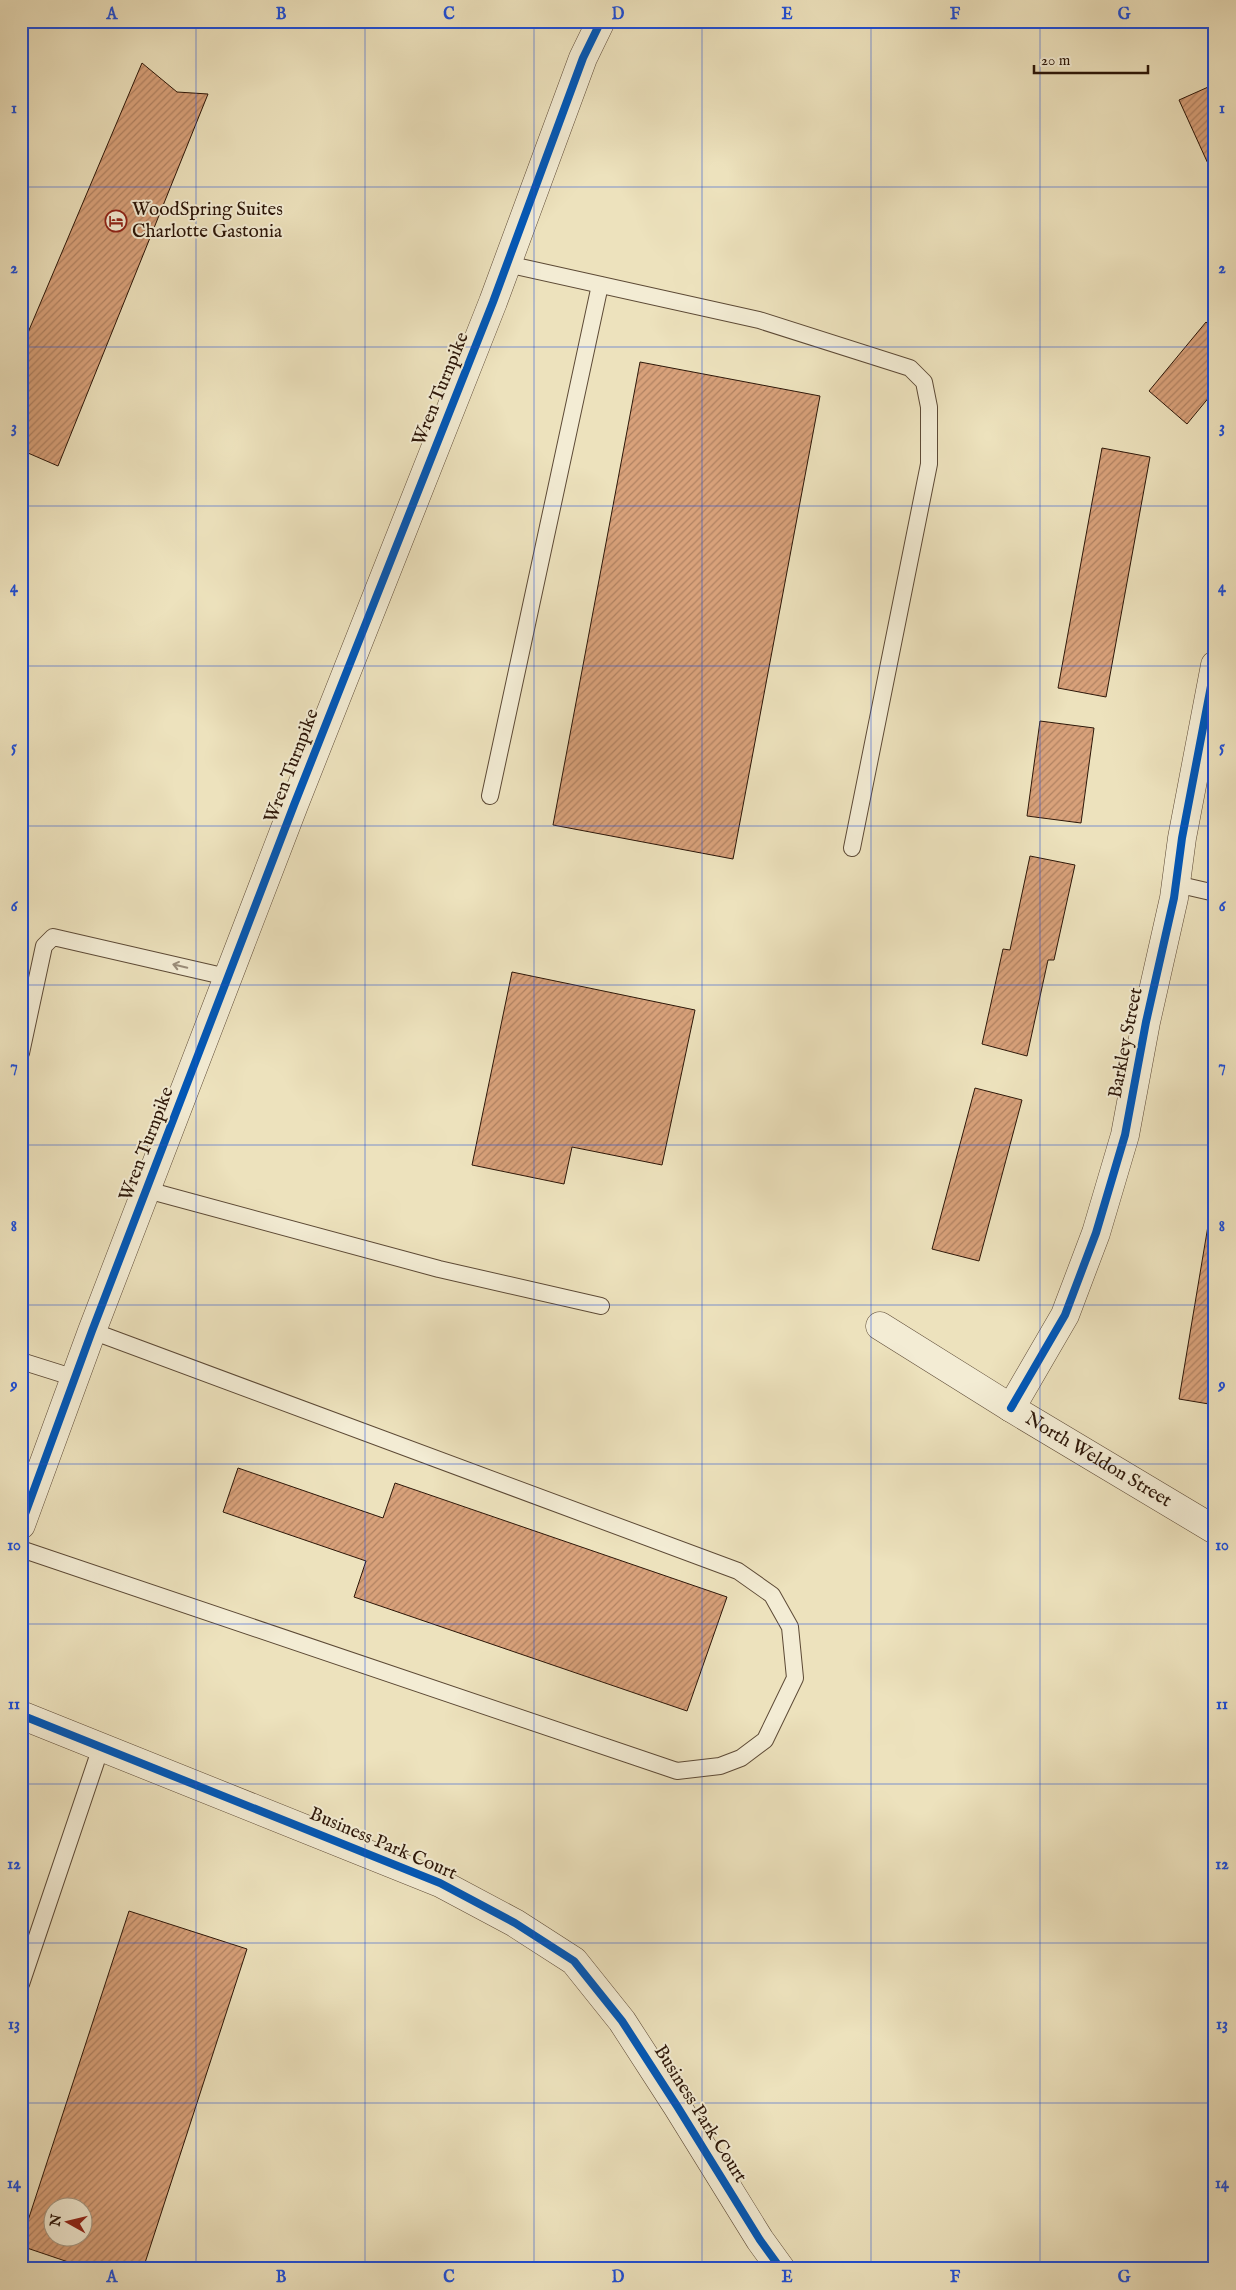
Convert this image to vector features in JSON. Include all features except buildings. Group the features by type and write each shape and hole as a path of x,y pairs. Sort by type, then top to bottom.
{"street":[{"name":"Wren Turnpike","path":"21,1525 92,1331 228,977 507,264 582,58 601,21"},
{"name":"Barkley Street","path":"1011,1408 1066,1315 1096,1233 1124,1135 1176,884 1182,838 1215,665"},
{"name":"North Weldon Street","path":"880,1326 1011,1408 1215,1530"},
{"name":"Business Park Court","path":"21,1715 440,1883 515,1923 574,1961 622,2021 760,2240 781,2269"}],"lane":[{"path":"507,264 759,320 910,368 924,382 929,407 929,464 852,848"},
{"path":"490,796 600,285"},
{"path":"1176,884 1215,892"},
{"path":"21,1052 44,946 53,937 228,977"},
{"path":"146,1190 439,1269 601,1306"},
{"path":"21,1549 677,1771 720,1766 741,1758 765,1740 795,1678 790,1627 772,1595 738,1571 92,1331"},
{"path":"21,1361 75,1378"},
{"path":"21,1984 101,1747"}],"cycle path":[{"path":"21,1525 92,1331 294,805 493,302 583,58 601,21"},
{"path":"1011,1408 1065,1315 1096,1233 1125,1135 1146,1022 1174,898 1182,838 1215,665"},
{"path":"21,1715 440,1883 515,1923 574,1961 622,2021 760,2240 781,2269"}],"place":[{"name":"WoodSpring Suites Charlotte Gastonia","path":"116,221"}]}
